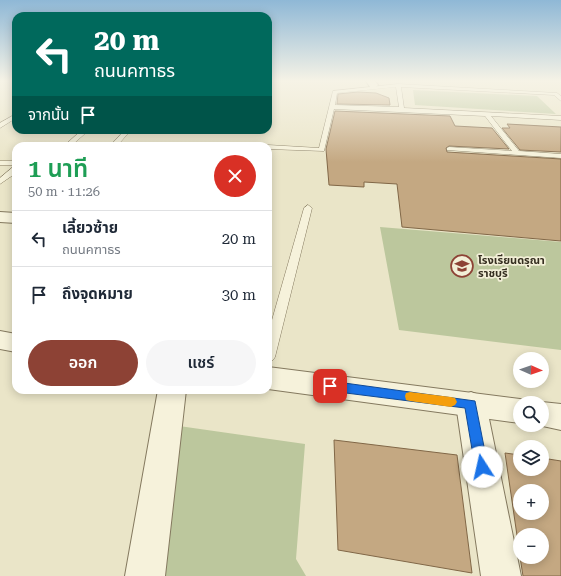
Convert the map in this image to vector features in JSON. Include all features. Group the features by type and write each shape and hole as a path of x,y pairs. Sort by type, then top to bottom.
{"street":[{"path":"0,217 12,218"},
{"path":"0,340 12,342"},
{"path":"272,379 513,410"},
{"path":"145,576 171,394"},
{"path":"471,404 501,576"},
{"path":"549,415 561,417"}],"lane":[{"path":"272,147 322,150 332,108"},
{"path":"363,108 561,118"},
{"path":"487,114 518,154"},
{"path":"0,126 12,118"},
{"path":"72,142 81,134"},
{"path":"117,142 124,134"},
{"path":"450,149 561,156"},
{"path":"0,163 12,163"},
{"path":"0,182 12,172"},
{"path":"272,342 308,208"}],"green space":[{"path":"460,108 550,108 556,114"},
{"path":"380,227 561,242 561,350 399,330"},
{"path":"179,426 305,444 296,559 306,576 160,576"}],"building":[{"path":"335,111 450,116 455,126 492,128 509,149 449,146 446,148 447,152 561,159 561,241 402,227 397,184 364,182 364,187 329,185 326,149"},
{"path":"507,124 561,127 561,152 520,150 502,128 510,128"},
{"path":"334,440 457,455 472,573 338,550"},
{"path":"505,453 513,454 513,476 549,476 549,459 561,461 561,576 523,576 521,564 549,564 549,528 516,528 515,520 549,520 549,484 513,484 513,508"}],"slow traffic":[{"path":"410,396 451,402"}],"place":[{"name":"โรงเรียนดรุณา ราชบุรี","path":"462,266"}],"route":[{"path":"330,386 471,404 482,467"}]}
